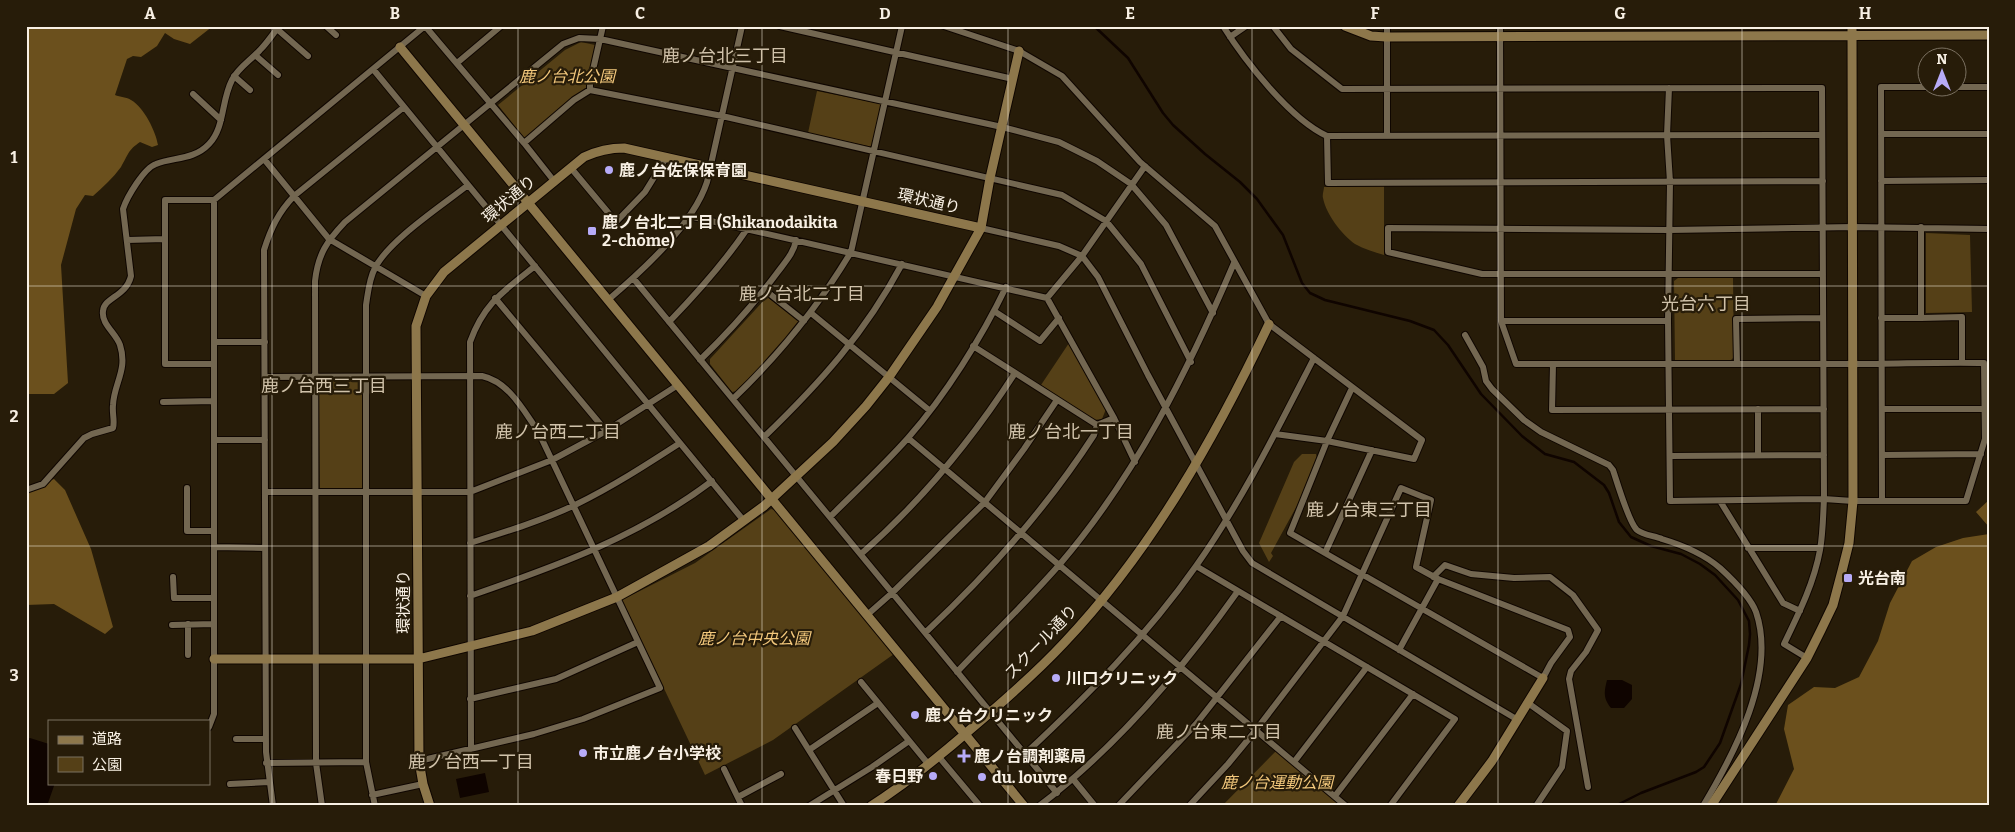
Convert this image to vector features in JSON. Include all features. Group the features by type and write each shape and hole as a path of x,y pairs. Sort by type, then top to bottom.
{"street":[{"path":"326,26 336,35"},
{"path":"214,364 165,364 165,200 214,200 425,26 554,181"},
{"path":"457,63 501,26"},
{"path":"590,90 603,26"},
{"path":"608,300 634,278 689,216 702,197 742,26"},
{"path":"780,26 896,54 1013,79"},
{"path":"733,399 760,372 804,322 832,283 851,252 902,26"},
{"path":"944,26 1019,51 1062,76 1145,166 1215,226 1269,324 1422,440 1414,459 1275,434"},
{"path":"1223,26 1260,77 1282,102 1317,132 1327,136 1822,134"},
{"path":"1230,37 1246,26"},
{"path":"1273,26 1291,49 1342,89 1822,88 1824,499 1820,548 1808,592 1784,644 1808,658"},
{"path":"1345,26 1371,36 1386,37 1500,31 1852,36 1989,35"},
{"path":"1387,26 1387,136"},
{"path":"1706,805 1808,658 1833,605 1849,543 1853,501 1852,26"},
{"path":"26,490 42,484 84,438 113,428 112,408 122,372 121,347 104,320 102,312 107,302 129,286 131,276 123,209 144,172 158,163 200,152 216,134 229,87 234,76 256,55 278,28 308,56"},
{"path":"1500,31 1501,322 1516,364 1553,364 1670,364 1881,364 1984,363 1985,439 1966,500 1670,501 1670,364 1668,320 1670,182 1667,135 1669,88"},
{"path":"322,806 316,763 315,376 316,276 320,259 329,239 345,222 563,44 579,38 600,39 1002,127 1059,142 1097,161 1131,184 1166,225 1213,313"},
{"path":"400,47 1024,806"},
{"path":"214,659 418,659 532,631 617,597 709,546 772,500 833,442 889,378 928,321 981,228 990,178 1019,51"},
{"path":"256,55 278,74"},
{"path":"373,69 744,521"},
{"path":"234,76 250,90"},
{"path":"1882,501 1881,87 1918,87"},
{"path":"1968,87 1989,87"},
{"path":"524,143 574,100 590,90 722,116 1062,195 1106,221 1141,264 1191,362"},
{"path":"192,94 221,120"},
{"path":"273,806 266,763 264,250 273,223 294,196 404,107"},
{"path":"1881,134 1989,134"},
{"path":"1327,136 1328,182 1823,181"},
{"name":"環状通り","path":"430,806 423,784 419,761 416,326 418,315 426,296 444,272 584,157 610,148 624,148 981,228"},
{"path":"571,168 616,222 645,192 666,158"},
{"path":"264,159 329,239 426,296"},
{"path":"1047,298 1082,256 1145,166"},
{"path":"1881,181 1989,180"},
{"path":"375,806 366,762 366,305 368,289 375,267 398,240 468,185"},
{"path":"210,724 214,714 214,200"},
{"path":"689,216 954,275 1047,298 1114,418 1135,462"},
{"path":"1823,274 1482,274 1388,252 1388,228 1669,230 1822,227 1989,228"},
{"path":"1921,227 1921,318"},
{"path":"981,228 1059,246 1082,256 1098,277 1166,410 1243,551 1252,563 1518,720"},
{"path":"669,322 725,261 747,229"},
{"path":"127,240 165,239"},
{"path":"700,360 734,326 764,290 794,250 796,240"},
{"path":"957,672 1059,565 1093,522 1135,462 1166,410 1191,362 1234,263"},
{"path":"764,437 809,394 849,345 887,291 902,264"},
{"path":"471,749 470,342 477,322 495,298 534,266"},
{"path":"634,278 1057,793"},
{"path":"830,517 908,438 973,346 1006,287"},
{"path":"764,290 804,322"},
{"path":"495,298 606,431"},
{"path":"994,311 1040,341 1059,318"},
{"path":"811,313 929,410"},
{"path":"1881,318 1962,317 1962,363"},
{"path":"1737,364 1736,319 1823,318"},
{"path":"1501,322 1668,320"},
{"name":"スクール通り","path":"871,806 882,803 940,757 991,712 1064,643 1101,600 1145,542 1196,464 1242,381 1269,324"},
{"path":"1464,335 1482,367 1486,381 1492,390 1524,420 1555,439 1609,465 1637,530 1680,545 1720,567 1748,598 1756,612 1761,652 1753,702 1744,727 1706,805"},
{"path":"214,342 265,342"},
{"path":"973,346 1096,426"},
{"path":"1025,754 1084,698 1143,634 1196,566 1226,520 1275,434 1314,358"},
{"path":"1553,364 1552,410 1824,408"},
{"path":"860,554 891,528 946,469 1015,373"},
{"path":"265,377 470,376 494,378 511,393 538,431 660,688 583,719 534,734 419,761"},
{"path":"265,492 470,492 552,460 606,431 678,385"},
{"path":"1352,388 1327,442 1290,533 1543,678"},
{"path":"867,615 985,502 1057,400"},
{"path":"163,402 214,401"},
{"path":"1882,409 1985,408"},
{"path":"1758,409 1758,455"},
{"path":"1096,426 1114,418"},
{"path":"926,632 964,596 1022,533 1059,487 1094,435 1096,426"},
{"path":"908,438 1346,806"},
{"path":"214,440 265,440"},
{"path":"470,543 574,506 632,474 680,443"},
{"path":"1325,553 1372,450"},
{"path":"1882,455 1981,454"},
{"path":"1671,456 1824,455"},
{"path":"470,596 531,575 633,532 712,481"},
{"path":"187,488 187,531 214,531"},
{"path":"1189,806 1256,730 1343,616 1401,488 1431,500 1416,567 1436,578 1568,630 1570,637 1551,663 1492,760 1458,806"},
{"path":"1720,501 1783,603 1800,611"},
{"path":"214,547 266,548"},
{"path":"1748,548 1820,548"},
{"path":"1399,650 1422,609 1436,578 1445,565 1471,574 1514,578 1550,577 1573,595 1598,630 1586,652 1571,671 1569,679 1588,787"},
{"path":"1196,566 1455,719 1390,806"},
{"path":"173,577 174,598 214,598"},
{"path":"1039,806 1073,779 1120,733 1180,667 1211,629 1238,591"},
{"path":"1118,806 1166,758 1218,698 1281,616"},
{"path":"188,624 188,655"},
{"path":"172,625 214,624"},
{"path":"470,699 556,679 638,642"},
{"path":"1294,762 1367,667"},
{"path":"861,682 929,765"},
{"path":"1335,796 1413,694"},
{"path":"809,750 878,703"},
{"path":"1528,703 1567,731 1562,767 1536,806"},
{"path":"795,728 844,806"},
{"path":"236,739 266,740"},
{"path":"809,806 835,791 909,740"},
{"path":"940,757 976,805"},
{"path":"266,763 366,762"},
{"path":"724,768 742,806"},
{"path":"738,797 781,774"},
{"path":"1073,779 1095,806"},
{"path":"230,784 269,782"},
{"path":"372,796 423,784"}],"green space":[{"name":"鹿ノ台北公園","path":"581,42 595,45 587,91 525,139 498,105 565,50"},
{"path":"817,91 881,104 872,147 808,133"},
{"path":"1384,186 1384,255 1358,246 1345,235 1331,217 1323,195 1324,187"},
{"path":"1926,233 1970,235 1972,312 1926,313"},
{"path":"1678,278 1733,278 1734,357 1731,360 1675,360 1674,281"},
{"path":"767,297 799,321 778,349 737,391 732,392 710,364 710,359"},
{"path":"1069,343 1106,409 1102,419 1094,420 1041,385"},
{"path":"319,380 363,380 363,489 320,489"},
{"path":"1302,454 1316,454 1317,458 1299,502 1271,553 1273,556 1269,562 1259,543 1294,462"},
{"name":"鹿ノ台中央公園","path":"771,509 775,510 894,654 773,740 705,775 622,600 695,563"},
{"name":"鹿ノ台運動公園","path":"1276,751 1341,806 1222,806"}],"shaded area":[{"path":"26,26 213,26 190,44 174,39 165,33 157,46 141,57 133,56 127,59 115,95 136,103 152,127 158,145 152,147 140,142 136,145 111,179 93,196 85,195 76,209 61,265 68,383 54,394 26,394"},
{"path":"54,479 65,490 91,549 113,627 105,634 54,604 26,605 26,488"},
{"path":"1989,500 1989,527 1976,512"},
{"path":"1989,534 1989,806 1775,806 1794,769 1784,729 1788,705 1814,687 1835,688 1859,677 1878,641 1890,603 1912,561 1936,547 1963,538"},
{"path":"1607,680 1622,680 1632,685 1632,699 1624,708 1611,708 1608,704 1605,695"},
{"path":"30,738 48,744 48,784 55,784 48,803 40,805 29,804 26,801 26,739"},
{"path":"485,773 489,792 460,798 456,779"}],"waterway":[{"path":"1094,26 1128,58 1163,113 1173,125 1240,182 1257,199 1283,235 1302,283 1310,293 1325,300 1410,321 1434,330 1448,345 1481,394 1522,436 1545,454 1574,462 1604,485 1609,493 1619,522 1631,537 1651,546 1681,554 1700,564 1715,575 1738,600 1749,621 1749,645 1741,684 1720,743 1704,767 1696,772 1641,793 1615,806"}],"place":[{"name":"鹿ノ台佐保保育園","path":"609,170"},
{"name":"鹿ノ台北二丁目 (Shikanodaikita 2-chōme)","path":"592,231"},
{"name":"光台南","path":"1848,578"},
{"name":"川口クリニック","path":"1056,678"},
{"name":"鹿ノ台クリニック","path":"915,715"},
{"name":"市立鹿ノ台小学校","path":"583,753"},
{"name":"鹿ノ台調剤薬局","path":"964,756"},
{"name":"春日野","path":"933,776"},
{"name":"du. louvre","path":"982,777"}],"district":[{"name":"鹿ノ台北三丁目","path":"725,56"},
{"name":"鹿ノ台北二丁目","path":"802,294"},
{"name":"光台六丁目","path":"1706,304"},
{"name":"鹿ノ台西三丁目","path":"324,386"},
{"name":"鹿ノ台西二丁目","path":"558,432"},
{"name":"鹿ノ台北一丁目","path":"1071,432"},
{"name":"鹿ノ台東三丁目","path":"1369,510"},
{"name":"鹿ノ台東二丁目","path":"1219,732"},
{"name":"鹿ノ台西一丁目","path":"471,762"}]}
